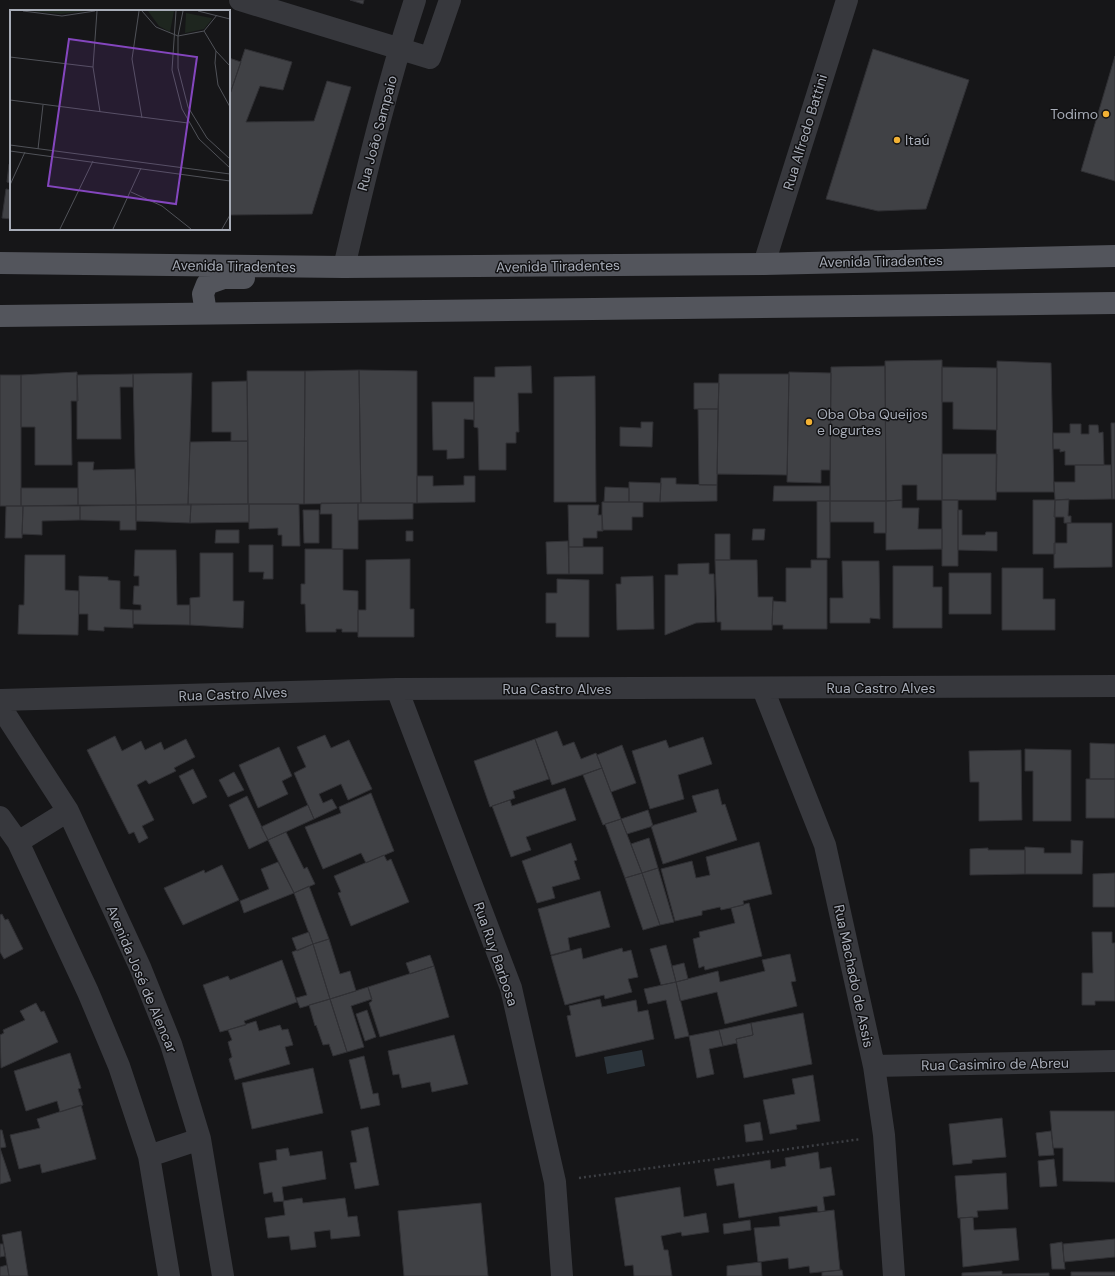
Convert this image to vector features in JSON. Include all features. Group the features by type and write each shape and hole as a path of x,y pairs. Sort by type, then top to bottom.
{"main road":[{"name":"Avenida Tiradentes","path":"0,263 344,268 764,264 1115,256"},
{"path":"206,313 203,294 207,284 224,278 308,277 344,268"},
{"path":"0,316 1115,303"}],"street":[{"path":"240,0 430,58 450,0"},
{"name":"Rua João Sampaio","path":"344,268 368,166 400,48 415,0"},
{"name":"Rua Alfredo Battini","path":"764,264 847,0"},
{"name":"Rua Castro Alves","path":"0,700 397,689 763,689 1115,686"},
{"name":"Rua Ruy Barbosa","path":"397,689 510,988 555,1182 562,1276"},
{"name":"Rua Machado de Assis","path":"763,689 825,844 874,1066 884,1135 894,1276"},
{"name":"Avenida José de Alencar","path":"0,706 68,811 140,967 166,1030 200,1139 223,1276"},
{"path":"18,842 68,811"},
{"path":"0,818 18,842 88,992 119,1066 148,1156 169,1276"},
{"name":"Rua Casimiro de Abreu","path":"874,1066 1115,1061"},
{"path":"148,1156 200,1139"}],"path":[{"path":"555,1182 884,1135"}],"shaded area":[{"path":"642,1050 645,1066 607,1074 604,1057"}],"building":[{"path":"350,0 364,0 363,4"},
{"path":"245,49 292,62 283,90 260,86 246,122 314,121 327,81 351,87 312,214 230,215 230,94"},
{"name":"Itaú","path":"873,49 969,80 926,209 878,211 826,199"},
{"name":"Todimo","path":"1115,56 1115,181 1081,171"},
{"path":"230,58 241,62 230,94"},
{"path":"9,164 10,164 10,183 7,182"},
{"path":"6,189 10,190 10,219 2,218"},
{"path":"942,360 942,500 917,500 917,485 902,485 902,500 886,501 885,361"},
{"path":"997,361 1051,363 1054,492 996,492"},
{"path":"531,366 532,393 518,393 519,432 516,432 516,443 506,443 506,470 479,470 478,428 474,427 474,377 495,377 495,367"},
{"path":"885,366 886,501 830,501 831,367"},
{"path":"942,367 997,368 997,430 953,429 953,402 942,402"},
{"path":"359,370 417,371 417,503 361,503"},
{"path":"359,370 361,503 304,504 305,371"},
{"path":"247,371 305,371 304,504 248,504"},
{"path":"77,372 78,401 71,401 72,465 35,465 35,427 21,427 21,375"},
{"name":"Oba Oba Queijos e Iogurtes","path":"789,372 831,373 830,470 821,470 821,483 787,482"},
{"path":"192,373 188,505 136,505 133,374"},
{"path":"133,374 133,387 120,387 121,439 77,439 77,375"},
{"path":"719,374 789,374 787,475 717,474"},
{"path":"0,375 21,375 21,506 0,506"},
{"path":"595,376 596,502 554,502 554,377"},
{"path":"247,381 248,441 231,441 231,432 212,432 212,382"},
{"path":"694,383 719,383 718,409 694,409"},
{"path":"432,402 474,402 474,420 464,419 464,458 447,459 447,450 433,450"},
{"path":"698,409 718,409 717,485 699,485"},
{"path":"641,422 653,422 652,447 620,446 620,427 641,428"},
{"path":"1111,423 1115,423 1115,499 1112,499"},
{"path":"1070,424 1081,424 1081,434 1089,434 1089,425 1098,425 1099,433 1103,432 1104,465 1065,465 1065,451 1060,452 1060,449 1053,449 1053,433 1070,433"},
{"path":"248,441 248,504 188,505 190,442"},
{"path":"942,454 997,454 996,500 942,500"},
{"path":"78,462 94,462 93,470 135,469 136,505 78,505"},
{"path":"1075,465 1111,465 1112,499 1055,500 1054,482 1075,482"},
{"path":"417,476 433,476 433,486 464,485 464,476 475,476 475,502 417,503"},
{"path":"661,478 676,478 676,484 717,485 717,501 660,502"},
{"path":"629,482 661,483 660,502 629,502"},
{"path":"774,486 830,486 830,501 773,501"},
{"path":"605,487 629,488 629,502 604,502"},
{"path":"21,488 78,488 78,505 21,506"},
{"path":"1069,499 1068,516 1071,516 1071,523 1064,523 1064,517 1054,517 1055,500"},
{"path":"902,500 902,508 919,508 918,529 942,529 942,549 886,550 886,501"},
{"path":"942,500 958,500 958,566 942,566"},
{"path":"1033,500 1055,500 1055,554 1033,554"},
{"path":"817,501 830,501 830,558 817,558"},
{"path":"830,501 886,501 886,533 874,533 874,522 830,522"},
{"path":"602,502 643,502 643,517 632,517 632,530 602,530"},
{"path":"321,503 358,503 358,549 332,549 332,514 320,514"},
{"path":"358,503 413,503 413,519 358,520"},
{"path":"191,504 190,523 136,521 136,505"},
{"path":"191,504 249,504 249,522 190,523"},
{"path":"249,504 299,504 300,546 282,546 282,535 278,535 278,528 249,529"},
{"path":"136,505 136,530 120,530 120,521 80,520 80,506"},
{"path":"568,505 599,505 598,515 602,515 603,531 597,531 597,538 583,538 583,547 569,547"},
{"path":"6,506 23,506 22,538 5,538"},
{"path":"23,506 80,506 80,520 42,521 42,535 22,534"},
{"path":"303,510 319,510 319,543 304,543"},
{"path":"958,510 962,510 962,535 985,535 986,532 997,532 997,551 958,550"},
{"path":"1067,523 1112,523 1112,567 1054,568 1054,543 1067,543"},
{"path":"753,529 765,529 764,540 752,540"},
{"path":"216,530 239,530 239,543 215,543"},
{"path":"406,531 413,531 413,541 406,541"},
{"path":"715,534 730,534 730,560 715,560"},
{"path":"568,541 569,574 547,574 546,542"},
{"path":"249,545 273,545 273,579 263,579 264,572 249,572"},
{"path":"569,547 603,547 603,574 569,574"},
{"path":"305,549 343,549 343,590 358,591 358,632 342,632 342,629 336,629 336,632 306,632 305,604 301,604 301,584 305,584"},
{"path":"135,550 176,550 177,605 190,605 190,625 133,624 133,610 141,610 141,605 133,604 134,586 139,586 139,576 134,576"},
{"path":"200,553 233,553 233,601 244,601 243,628 190,625 190,598 200,597"},
{"path":"25,555 65,555 65,590 79,591 78,635 18,634 19,605 24,605"},
{"path":"410,559 410,609 414,609 414,637 358,637 358,610 366,610 366,560"},
{"path":"715,560 757,560 758,597 773,597 772,630 721,630 721,622 717,622"},
{"path":"811,560 827,560 827,629 783,629 783,625 772,625 773,601 786,602 786,568 811,568"},
{"path":"842,561 879,561 880,619 870,618 870,623 830,623 830,598 843,598"},
{"path":"709,563 709,574 714,574 715,622 696,623 665,635 665,575 678,575 678,564"},
{"path":"893,566 933,566 933,587 942,587 942,628 893,628"},
{"path":"1002,568 1043,568 1043,599 1055,599 1055,630 1002,630"},
{"path":"949,573 991,573 991,614 949,614"},
{"path":"79,576 108,577 108,580 120,581 120,609 133,610 133,628 104,627 104,631 88,630 88,614 79,614"},
{"path":"653,576 654,629 617,630 616,584 621,584 621,577"},
{"path":"557,579 589,580 589,637 556,637 556,623 546,623 546,593 557,593"},
{"path":"557,731 563,746 574,742 581,759 596,753 602,768 552,785 535,739"},
{"path":"325,735 331,748 349,740 372,789 348,800 341,784 319,794 323,803 332,799 337,808 314,819 294,773 306,767 297,747"},
{"path":"115,736 122,751 141,741 145,750 161,742 164,750 186,739 195,757 174,768 176,771 149,784 146,780 137,785 154,820 142,826 148,838 139,843 134,832 129,834 87,750"},
{"path":"703,737 712,764 678,775 684,799 650,809 632,751 666,740 669,748"},
{"path":"535,739 549,779 513,791 515,798 490,807 474,761"},
{"path":"1090,743 1115,744 1115,779 1090,779"},
{"path":"622,745 636,783 611,792 597,755"},
{"path":"279,747 292,776 282,781 288,794 258,808 239,765"},
{"path":"1025,749 1071,750 1071,821 1033,821 1033,771 1025,771"},
{"path":"1021,750 1022,820 979,821 979,782 970,782 969,751"},
{"path":"602,768 621,819 603,825 583,775"},
{"path":"193,769 207,797 193,804 179,776"},
{"path":"234,772 244,790 228,797 219,780"},
{"path":"1086,779 1115,779 1115,818 1086,818"},
{"path":"565,788 576,820 526,837 531,850 511,857 492,806 510,800 512,806"},
{"path":"718,789 722,805 725,804 737,840 663,864 651,826 697,812 692,796"},
{"path":"371,793 394,851 366,863 361,853 323,869 305,827 341,813 339,807"},
{"path":"247,796 268,840 249,849 229,805"},
{"path":"308,805 314,819 268,840 261,827"},
{"path":"648,810 653,826 627,834 621,819"},
{"path":"621,819 642,873 625,878 605,824"},
{"path":"286,832 304,869 307,867 315,884 294,893 268,840"},
{"path":"649,838 658,868 642,873 631,844"},
{"path":"1071,840 1083,841 1082,874 1025,874 1025,847 1044,848 1044,853 1071,853"},
{"path":"759,842 772,894 743,901 744,905 721,910 720,907 702,911 702,915 675,921 661,869 692,861 696,878 710,875 706,857"},
{"path":"571,843 577,860 574,861 580,879 552,887 555,898 537,903 522,861"},
{"path":"988,848 988,850 1025,850 1025,874 970,875 970,849"},
{"path":"384,855 387,861 391,859 409,902 351,926 338,893 341,892 334,876"},
{"path":"278,862 294,893 244,913 240,901 269,889 261,869"},
{"path":"222,865 239,900 183,925 164,888 204,870 205,873"},
{"path":"658,868 674,922 660,925 642,873"},
{"path":"642,873 660,925 643,930 625,878"},
{"path":"1115,873 1115,907 1093,907 1093,874"},
{"path":"309,886 329,939 313,944 294,893"},
{"path":"600,891 610,927 568,938 570,950 551,955 538,909"},
{"path":"749,903 762,956 705,970 704,966 699,968 693,939 700,937 699,932 735,923 731,908"},
{"path":"2,914 5,920 8,919 23,949 4,959 0,952 0,915"},
{"path":"309,932 313,944 297,951 292,938"},
{"path":"1092,932 1112,932 1112,943 1115,943 1115,1001 1095,1001 1095,1005 1082,1005 1082,973 1093,973"},
{"path":"329,939 340,974 350,971 356,991 330,999 313,944"},
{"path":"313,944 330,999 300,1008 296,998 307,995 292,952"},
{"path":"666,945 676,982 661,985 650,949"},
{"path":"581,948 583,959 622,948 623,952 631,950 638,977 628,979 632,992 605,999 604,995 565,1005 551,956"},
{"path":"790,954 796,981 791,982 797,1006 725,1024 717,992 680,1001 676,982 718,971 720,982 765,971 762,960"},
{"path":"430,955 434,966 410,974 406,963"},
{"path":"282,960 297,1002 244,1021 246,1025 220,1032 203,985 228,976 230,980"},
{"path":"684,963 688,979 676,982 672,966"},
{"path":"434,966 449,1017 380,1037 369,1003 372,1001 368,987"},
{"path":"676,982 689,1036 675,1039 666,1000 648,1004 644,989"},
{"path":"368,987 372,999 351,1006 364,1047 347,1052 330,999"},
{"path":"330,999 347,1052 333,1056 329,1044 323,1045 316,1025 315,1026 309,1005"},
{"path":"600,999 602,1007 636,1000 638,1012 648,1010 654,1039 576,1057 567,1016 571,1015 569,1006"},
{"path":"36,1003 41,1012 44,1011 58,1042 1,1068 0,1035 4,1033 3,1030 25,1020 20,1011"},
{"path":"367,1010 376,1037 365,1041 356,1014"},
{"path":"803,1013 812,1064 744,1078 736,1039 753,1035 751,1023"},
{"path":"256,1021 259,1031 280,1025 282,1030 288,1029 293,1045 285,1047 290,1064 235,1080 229,1059 232,1057 228,1042 232,1040 228,1030"},
{"path":"751,1023 753,1035 736,1039 737,1043 723,1046 719,1030"},
{"path":"719,1030 723,1046 709,1049 714,1074 697,1078 689,1036"},
{"path":"454,1035 468,1084 432,1092 430,1082 402,1088 399,1074 393,1075 388,1051"},
{"path":"70,1053 81,1088 78,1089 83,1105 60,1112 57,1101 26,1111 14,1071"},
{"path":"364,1056 373,1094 378,1093 380,1105 361,1109 349,1060"},
{"path":"313,1068 323,1113 252,1129 242,1083"},
{"path":"813,1075 820,1121 796,1125 797,1129 770,1134 763,1100 795,1094 792,1079"},
{"path":"81,1105 96,1159 42,1173 40,1164 19,1169 10,1135 40,1128 37,1119"},
{"path":"1050,1111 1115,1111 1115,1182 1063,1181 1063,1148 1053,1148"},
{"path":"1002,1118 1006,1157 972,1160 972,1163 953,1165 949,1124"},
{"path":"760,1122 763,1140 746,1142 744,1125"},
{"path":"368,1127 379,1185 355,1189 350,1163 357,1162 351,1131"},
{"path":"0,1130 2,1130 6,1147 0,1148"},
{"path":"1051,1131 1054,1155 1039,1156 1036,1133"},
{"path":"0,1148 11,1181 0,1184"},
{"path":"288,1148 290,1156 322,1151 326,1179 282,1187 284,1201 274,1202 272,1192 264,1194 259,1163 277,1160 276,1150"},
{"path":"818,1152 820,1169 831,1167 835,1195 823,1197 825,1211 818,1212 817,1206 739,1218 734,1183 717,1186 714,1169 770,1160 771,1169 786,1166 785,1158"},
{"path":"1054,1159 1057,1186 1040,1187 1038,1161"},
{"path":"1006,1173 1008,1209 977,1211 978,1217 958,1218 955,1176"},
{"path":"680,1187 684,1217 706,1213 709,1232 682,1236 681,1232 661,1236 664,1250 668,1250 672,1276 634,1276 633,1265 625,1266 615,1198"},
{"path":"302,1198 303,1203 345,1198 348,1217 357,1216 360,1236 331,1239 330,1230 314,1232 316,1247 291,1250 289,1236 268,1238 265,1218 285,1215 283,1201"},
{"path":"481,1203 488,1276 404,1276 398,1211"},
{"path":"834,1210 840,1270 810,1273 809,1266 789,1269 788,1258 758,1262 754,1228 780,1226 779,1217"},
{"path":"973,1217 974,1230 1016,1228 1019,1260 963,1267 960,1218"},
{"path":"750,1220 751,1230 724,1234 723,1224"},
{"path":"21,1231 28,1276 9,1276 2,1235"},
{"path":"1115,1239 1115,1257 1064,1262 1063,1244"},
{"path":"1062,1242 1065,1269 1052,1269 1050,1244"},
{"path":"0,1244 3,1244 5,1256 0,1257"},
{"path":"761,1262 762,1276 727,1276 727,1266"},
{"path":"7,1265 9,1276 0,1276 0,1267"},
{"path":"842,1270 843,1276 822,1276 822,1272"},
{"path":"1002,1271 1002,1274 1049,1273 1049,1276 962,1276 962,1273"},
{"path":"1071,1272 1115,1272 1115,1276 1071,1276"}],"place":[{"name":"Todimo","path":"1106,114"},
{"name":"Itaú","path":"897,140"},
{"name":"Oba Oba Queijos e Iogurtes","path":"809,422"}]}
